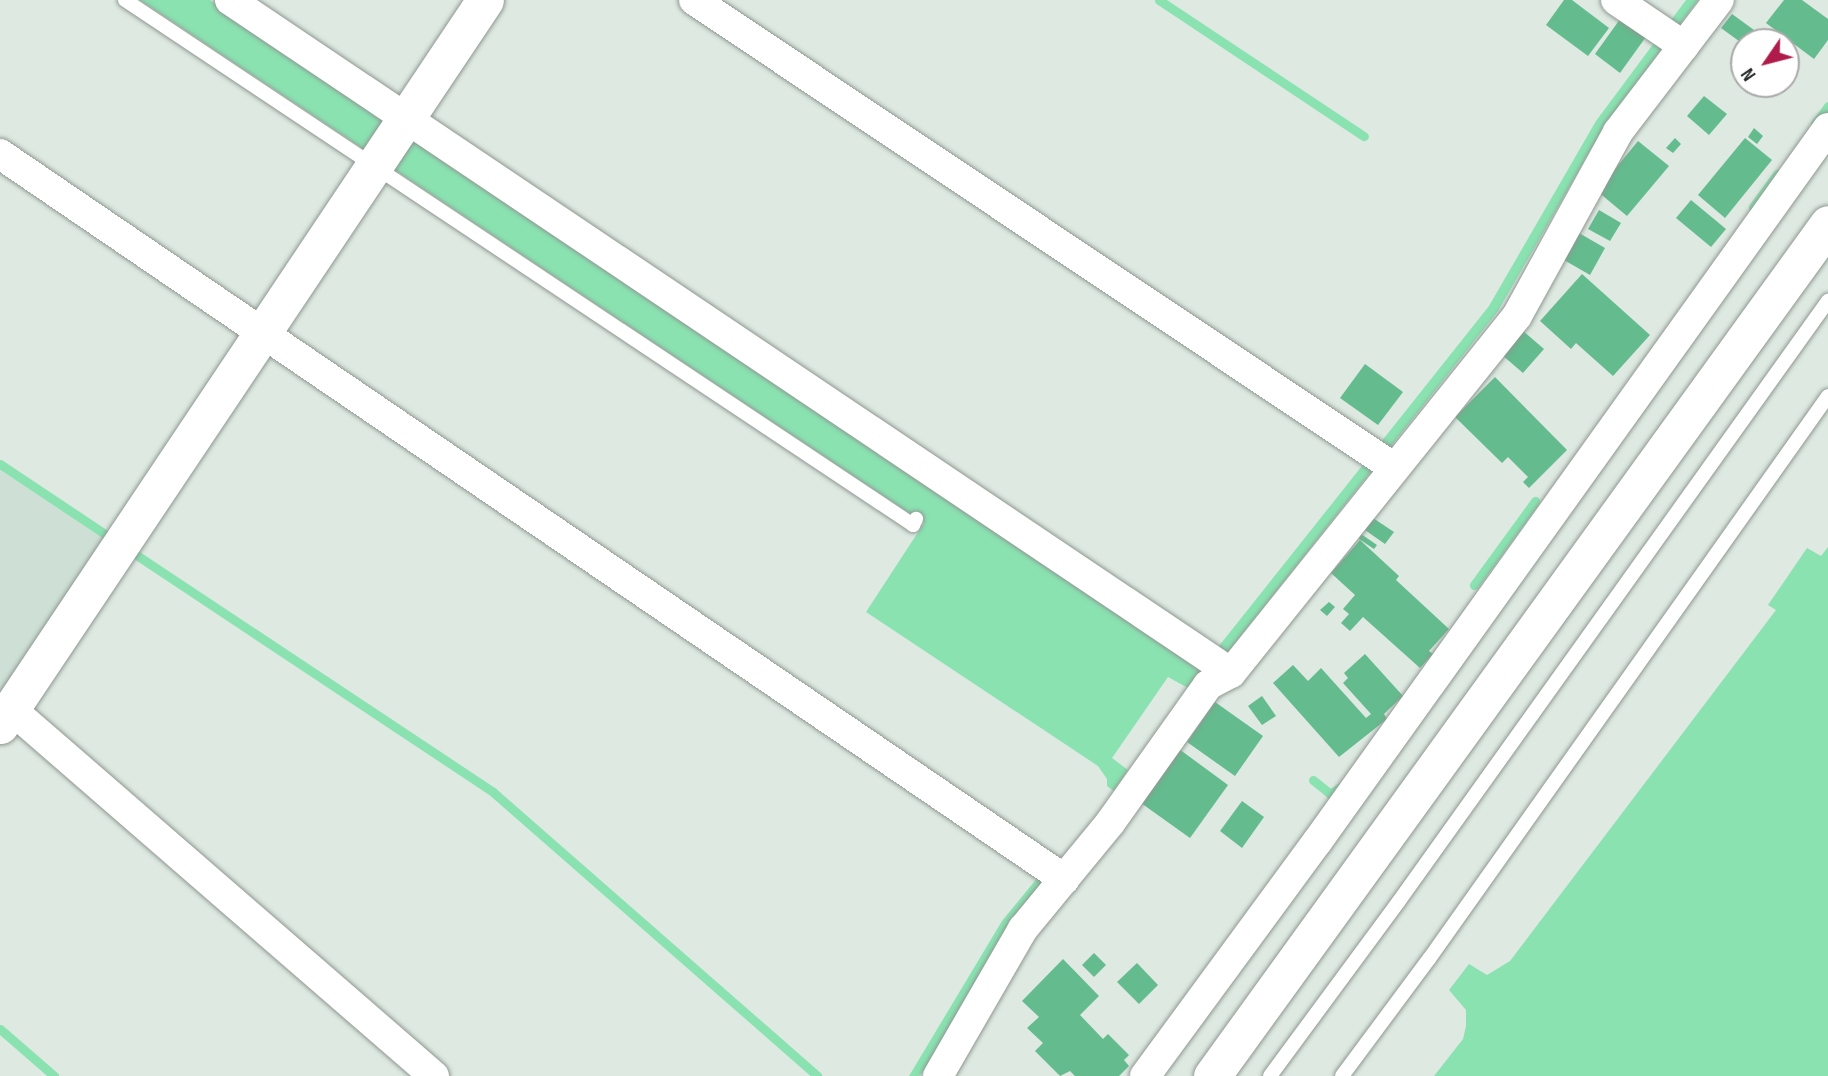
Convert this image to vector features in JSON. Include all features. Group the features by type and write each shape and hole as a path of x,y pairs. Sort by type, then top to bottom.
{"street":[{"path":"230,0 404,120 1220,665"},
{"path":"434,1076 6,717 262,330 485,0"},
{"path":"694,0 1382,460"},
{"path":"1616,0 1674,39"},
{"path":"937,1076 1023,929 1110,823 1220,665 1382,460 1517,316 1618,132 1674,39 1719,0"},
{"path":"1144,1076 1325,831 1828,128"},
{"path":"0,154 1064,879"},
{"path":"1212,1076 1828,224"}],"lane":[{"path":"125,0 913,525 916,519"},
{"path":"1270,1076 1407,890 1828,301"},
{"path":"1342,1076 1429,959 1828,396"}],"shaded area":[{"path":"140,0 210,0 1198,666 1215,651 1489,306 1596,121 1686,0 1698,0 1605,125 1498,311 1213,671 1188,688 1168,677 1112,758 1128,770 1114,791 1107,786 1107,779 1098,766 866,612 924,523"},
{"path":"0,464 108,536 0,703"},
{"path":"1828,547 1828,1076 1434,1076 1463,1039 1466,1026 1466,1010 1449,990 1469,964 1487,975 1510,961 1776,610 1768,605 1807,548 1821,556"},
{"path":"1043,871 1048,878 1010,925 924,1071 919,1076 909,1076 1002,921"}],"building":[{"path":"1564,0 1572,0 1609,28 1588,56 1546,25"},
{"path":"1784,0 1802,0 1828,19 1828,40 1814,59 1800,48 1800,28 1773,28 1766,23"},
{"path":"1732,14 1751,28 1730,28 1730,35 1721,28"},
{"path":"1623,15 1648,34 1620,73 1595,54"},
{"path":"1704,96 1727,114 1709,135 1687,116"},
{"path":"1754,128 1763,136 1757,144 1748,137"},
{"path":"1675,138 1681,144 1673,153 1666,148"},
{"path":"1745,138 1772,160 1725,218 1698,195"},
{"path":"1638,141 1669,166 1627,216 1597,191"},
{"path":"1691,200 1726,229 1711,247 1676,218"},
{"path":"1599,210 1621,223 1610,241 1588,229"},
{"path":"1579,233 1605,248 1590,275 1564,260"},
{"path":"1582,274 1650,335 1613,376 1576,343 1571,349 1540,321"},
{"path":"1523,331 1544,349 1523,373 1502,355"},
{"path":"1365,364 1403,392 1378,425 1340,398"},
{"path":"1495,377 1567,450 1529,488 1523,482 1528,477 1508,457 1502,463 1455,417"},
{"path":"1373,518 1394,532 1385,544 1365,530"},
{"path":"1361,534 1377,545 1374,549 1359,539"},
{"path":"1360,540 1399,576 1396,580 1449,629 1429,651 1433,654 1420,668 1363,617 1350,631 1341,623 1349,614 1343,609 1355,595 1331,573"},
{"path":"1329,602 1335,607 1327,616 1320,610"},
{"path":"1365,654 1403,696 1384,714 1387,719 1339,757 1273,683 1293,665 1308,681 1321,668 1366,718 1371,714 1343,683 1348,678 1344,673"},
{"path":"1262,696 1276,716 1262,725 1248,706"},
{"path":"1215,702 1263,736 1235,776 1187,742"},
{"path":"1179,749 1228,785 1190,838 1141,803"},
{"path":"1242,801 1264,817 1242,848 1220,831"},
{"path":"1094,953 1106,965 1094,977 1082,965"},
{"path":"1063,959 1099,996 1080,1015 1103,1039 1108,1034 1129,1055 1124,1060 1129,1066 1119,1076 1075,1076 1070,1071 1060,1076 1035,1051 1043,1043 1027,1028 1039,1017 1022,1001"},
{"path":"1137,963 1158,985 1139,1004 1117,982"}],"waterway":[{"path":"1159,0 1364,136"},
{"path":"1815,124 1828,106"},
{"path":"1753,207 1777,174"},
{"path":"0,464 108,536"},
{"path":"1474,585 1535,501"},
{"path":"138,556 493,792 817,1076"},
{"path":"1313,780 1330,794 1342,786"},
{"path":"0,1029 54,1076"}]}
